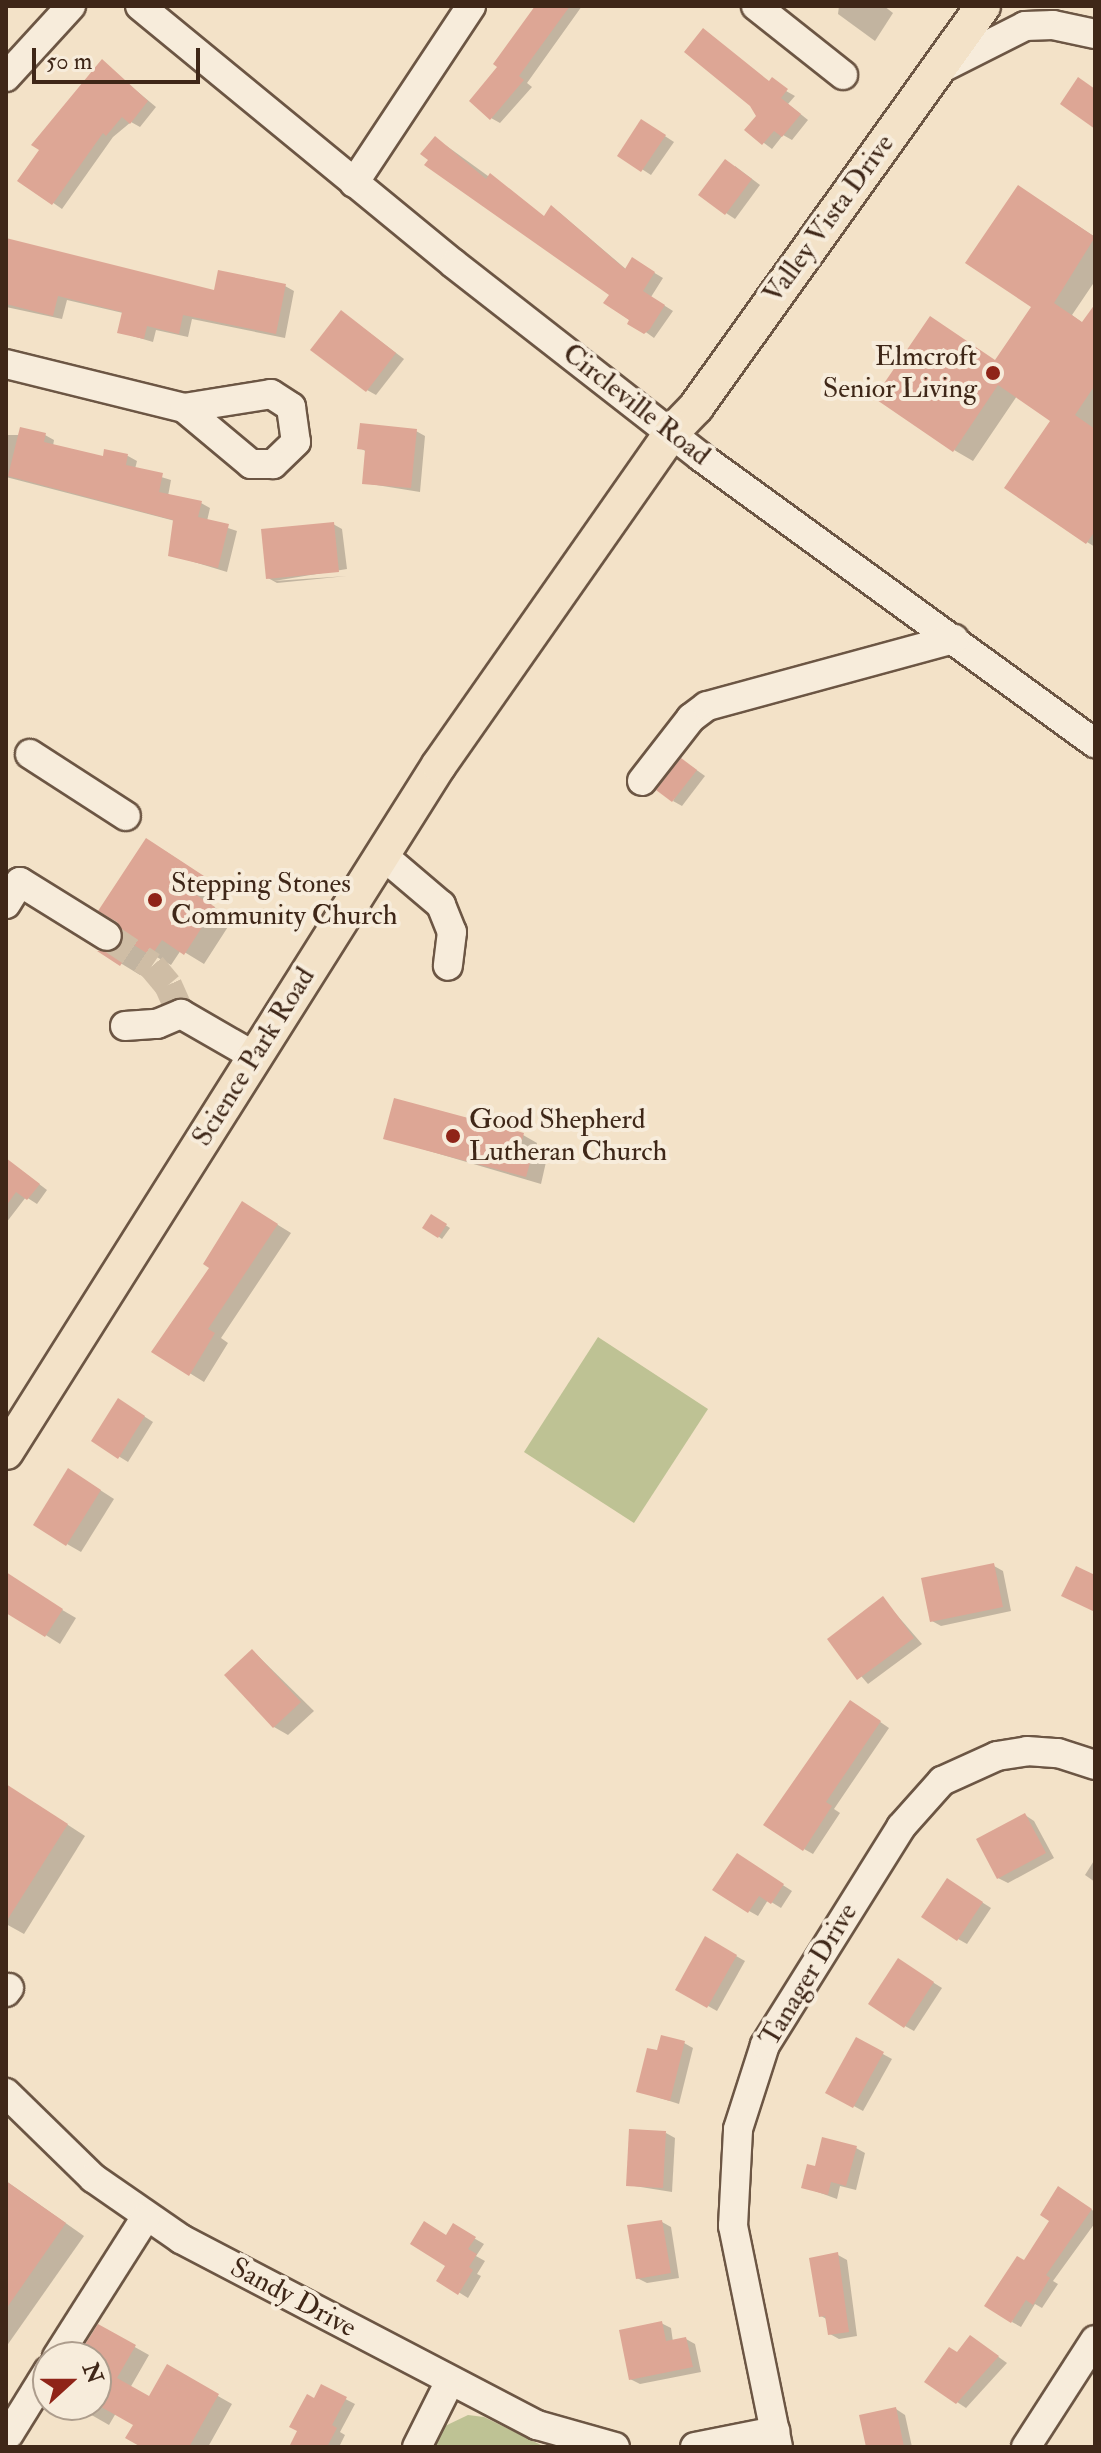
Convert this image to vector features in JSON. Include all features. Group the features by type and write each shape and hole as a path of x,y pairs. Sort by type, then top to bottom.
{"main road":[{"name":"Valley Vista Drive","path":"673,431 696,407 983,6"},
{"name":"Science Park Road","path":"6,1452 381,854 673,431"}],"street":[{"path":"6,77 71,6"},
{"name":"Circleville Road","path":"140,6 354,183 673,431 701,457 1095,743"},
{"path":"354,183 471,6"},
{"path":"756,6 843,75"},
{"path":"1080,6 1095,23"},
{"path":"936,71 976,46 1025,26 1053,25 1095,34"},
{"path":"6,364 184,408"},
{"path":"642,781 691,718 707,706 954,639"},
{"path":"30,754 126,816"},
{"path":"381,854 441,905 452,932 448,966"},
{"path":"6,904 20,882 107,936"},
{"path":"125,1026 157,1024 181,1014 254,1056"},
{"name":"Tanager Drive","path":"776,2439 741,2275 732,2173 741,2114 765,2045 901,1827 942,1781 997,1756 1027,1751 1095,1765"},
{"name":"Sandy Drive","path":"8,2100 93,2178 146,2217 537,2425 615,2447"},
{"path":"67,2341 146,2217"},
{"path":"1026,2447 1095,2340"},
{"path":"417,2447 450,2381"},
{"path":"9,2434 32,2397"},
{"path":"695,2447 776,2439"}],"green space":[{"path":"598,1337 708,1409 634,1523 524,1452"},
{"path":"468,2415 484,2417 545,2447 433,2447 445,2426"}],"building":[{"path":"535,6 570,6 519,76 524,80 490,120 469,101 497,67 493,64"},
{"path":"703,28 769,81 772,77 788,89 781,98 801,114 782,137 774,131 762,145 744,130 756,116 750,106 684,52"},
{"path":"102,59 148,101 130,124 122,117 106,136 103,133 52,205 17,181 39,150 31,145"},
{"path":"1078,77 1095,89 1095,129 1060,104"},
{"path":"641,119 666,135 641,172 617,156"},
{"path":"435,136 486,179 490,173 544,216 551,205 625,269 632,257 655,272 643,291 665,305 650,329 644,334 627,324 629,320 603,303 609,295 424,165 428,160 420,154"},
{"path":"725,159 752,179 725,215 698,195"},
{"name":"Elmcroft Senior Living","path":"1018,185 1095,237 1054,303 1082,322 1095,304 1095,385 1075,415 1095,429 1095,531 1086,544 1004,488 1050,421 998,385 953,452 874,398 930,316 995,360 1031,307 965,263"},
{"path":"6,238 214,290 218,270 286,284 276,334 183,315 179,334 147,326 144,339 117,333 122,312 58,296 53,316 6,304"},
{"path":"341,310 396,353 366,392 310,350"},
{"path":"360,423 417,429 411,488 362,484 365,450 357,449"},
{"path":"20,427 46,433 44,442 103,456 104,449 128,454 126,465 163,473 159,492 202,501 198,517 229,524 218,568 168,556 173,520 8,476"},
{"path":"334,522 339,572 266,579 261,529"},
{"path":"681,758 697,770 672,802 656,790"},
{"name":"Stepping Stones Community Church","path":"146,838 204,876 193,893 215,907 184,955 162,940 151,956 134,945 120,966 97,951 114,951 124,937 117,922 98,911"},
{"name":"Good Shepherd Lutheran Church","path":"394,1098 524,1133 520,1148 533,1152 526,1177 383,1139"},
{"path":"6,1158 40,1184 27,1200 16,1192 6,1206"},
{"path":"242,1201 278,1224 208,1329 215,1333 189,1376 151,1352 209,1268 203,1264"},
{"path":"431,1214 447,1224 438,1238 422,1228"},
{"path":"118,1398 145,1416 118,1459 91,1441"},
{"path":"68,1468 101,1490 66,1546 33,1525"},
{"path":"994,1563 1003,1607 930,1622 921,1578"},
{"path":"1076,1566 1095,1575 1095,1612 1061,1596"},
{"path":"6,1572 63,1609 45,1637 6,1613"},
{"path":"883,1596 914,1638 857,1680 827,1639"},
{"path":"252,1649 301,1702 273,1728 224,1675"},
{"path":"850,1700 881,1721 826,1802 832,1806 803,1851 763,1825"},
{"path":"6,1784 68,1824 6,1922"},
{"path":"1025,1813 1046,1853 997,1879 976,1839"},
{"path":"737,1853 784,1884 771,1904 759,1896 748,1913 712,1890"},
{"path":"947,1878 983,1902 957,1941 921,1917"},
{"path":"705,1936 737,1955 707,2008 675,1990"},
{"path":"898,1958 934,1982 904,2028 868,2004"},
{"path":"661,2035 685,2041 670,2101 636,2092 647,2048 657,2050"},
{"path":"856,2037 884,2052 853,2108 825,2093"},
{"path":"629,2129 666,2131 663,2188 626,2186"},
{"path":"822,2137 857,2146 846,2186 831,2182 828,2195 801,2188 807,2164 815,2166"},
{"path":"6,2181 66,2223 6,2309"},
{"path":"1058,2186 1092,2209 1046,2275 1050,2278 1033,2305 1026,2300 1011,2323 984,2306 1017,2256 1024,2260 1049,2221 1040,2215"},
{"path":"662,2220 671,2273 636,2279 627,2225"},
{"path":"424,2221 446,2235 453,2223 476,2237 468,2249 477,2254 469,2267 473,2270 458,2295 436,2281 445,2266 410,2244"},
{"path":"838,2252 849,2332 828,2335 825,2316 819,2317 809,2258"},
{"path":"662,2321 666,2341 686,2337 693,2367 629,2380 619,2330"},
{"path":"98,2324 136,2345 117,2378 149,2396 167,2364 219,2394 189,2447 141,2447 125,2438 133,2425 112,2413 112,2341 87,2341"},
{"path":"970,2335 999,2356 956,2404 924,2382 949,2347 957,2352"},
{"path":"321,2384 347,2397 332,2425 337,2428 327,2447 289,2447 297,2431 289,2427 307,2394 314,2398"},
{"path":"896,2407 904,2447 866,2447 859,2415"}],"tunnel":[{"path":"107,936 152,966 168,985 181,1014"}],"place":[{"name":"Elmcroft Senior Living","path":"993,373"},
{"name":"Stepping Stones Community Church","path":"155,900"},
{"name":"Good Shepherd Lutheran Church","path":"453,1136"}]}
